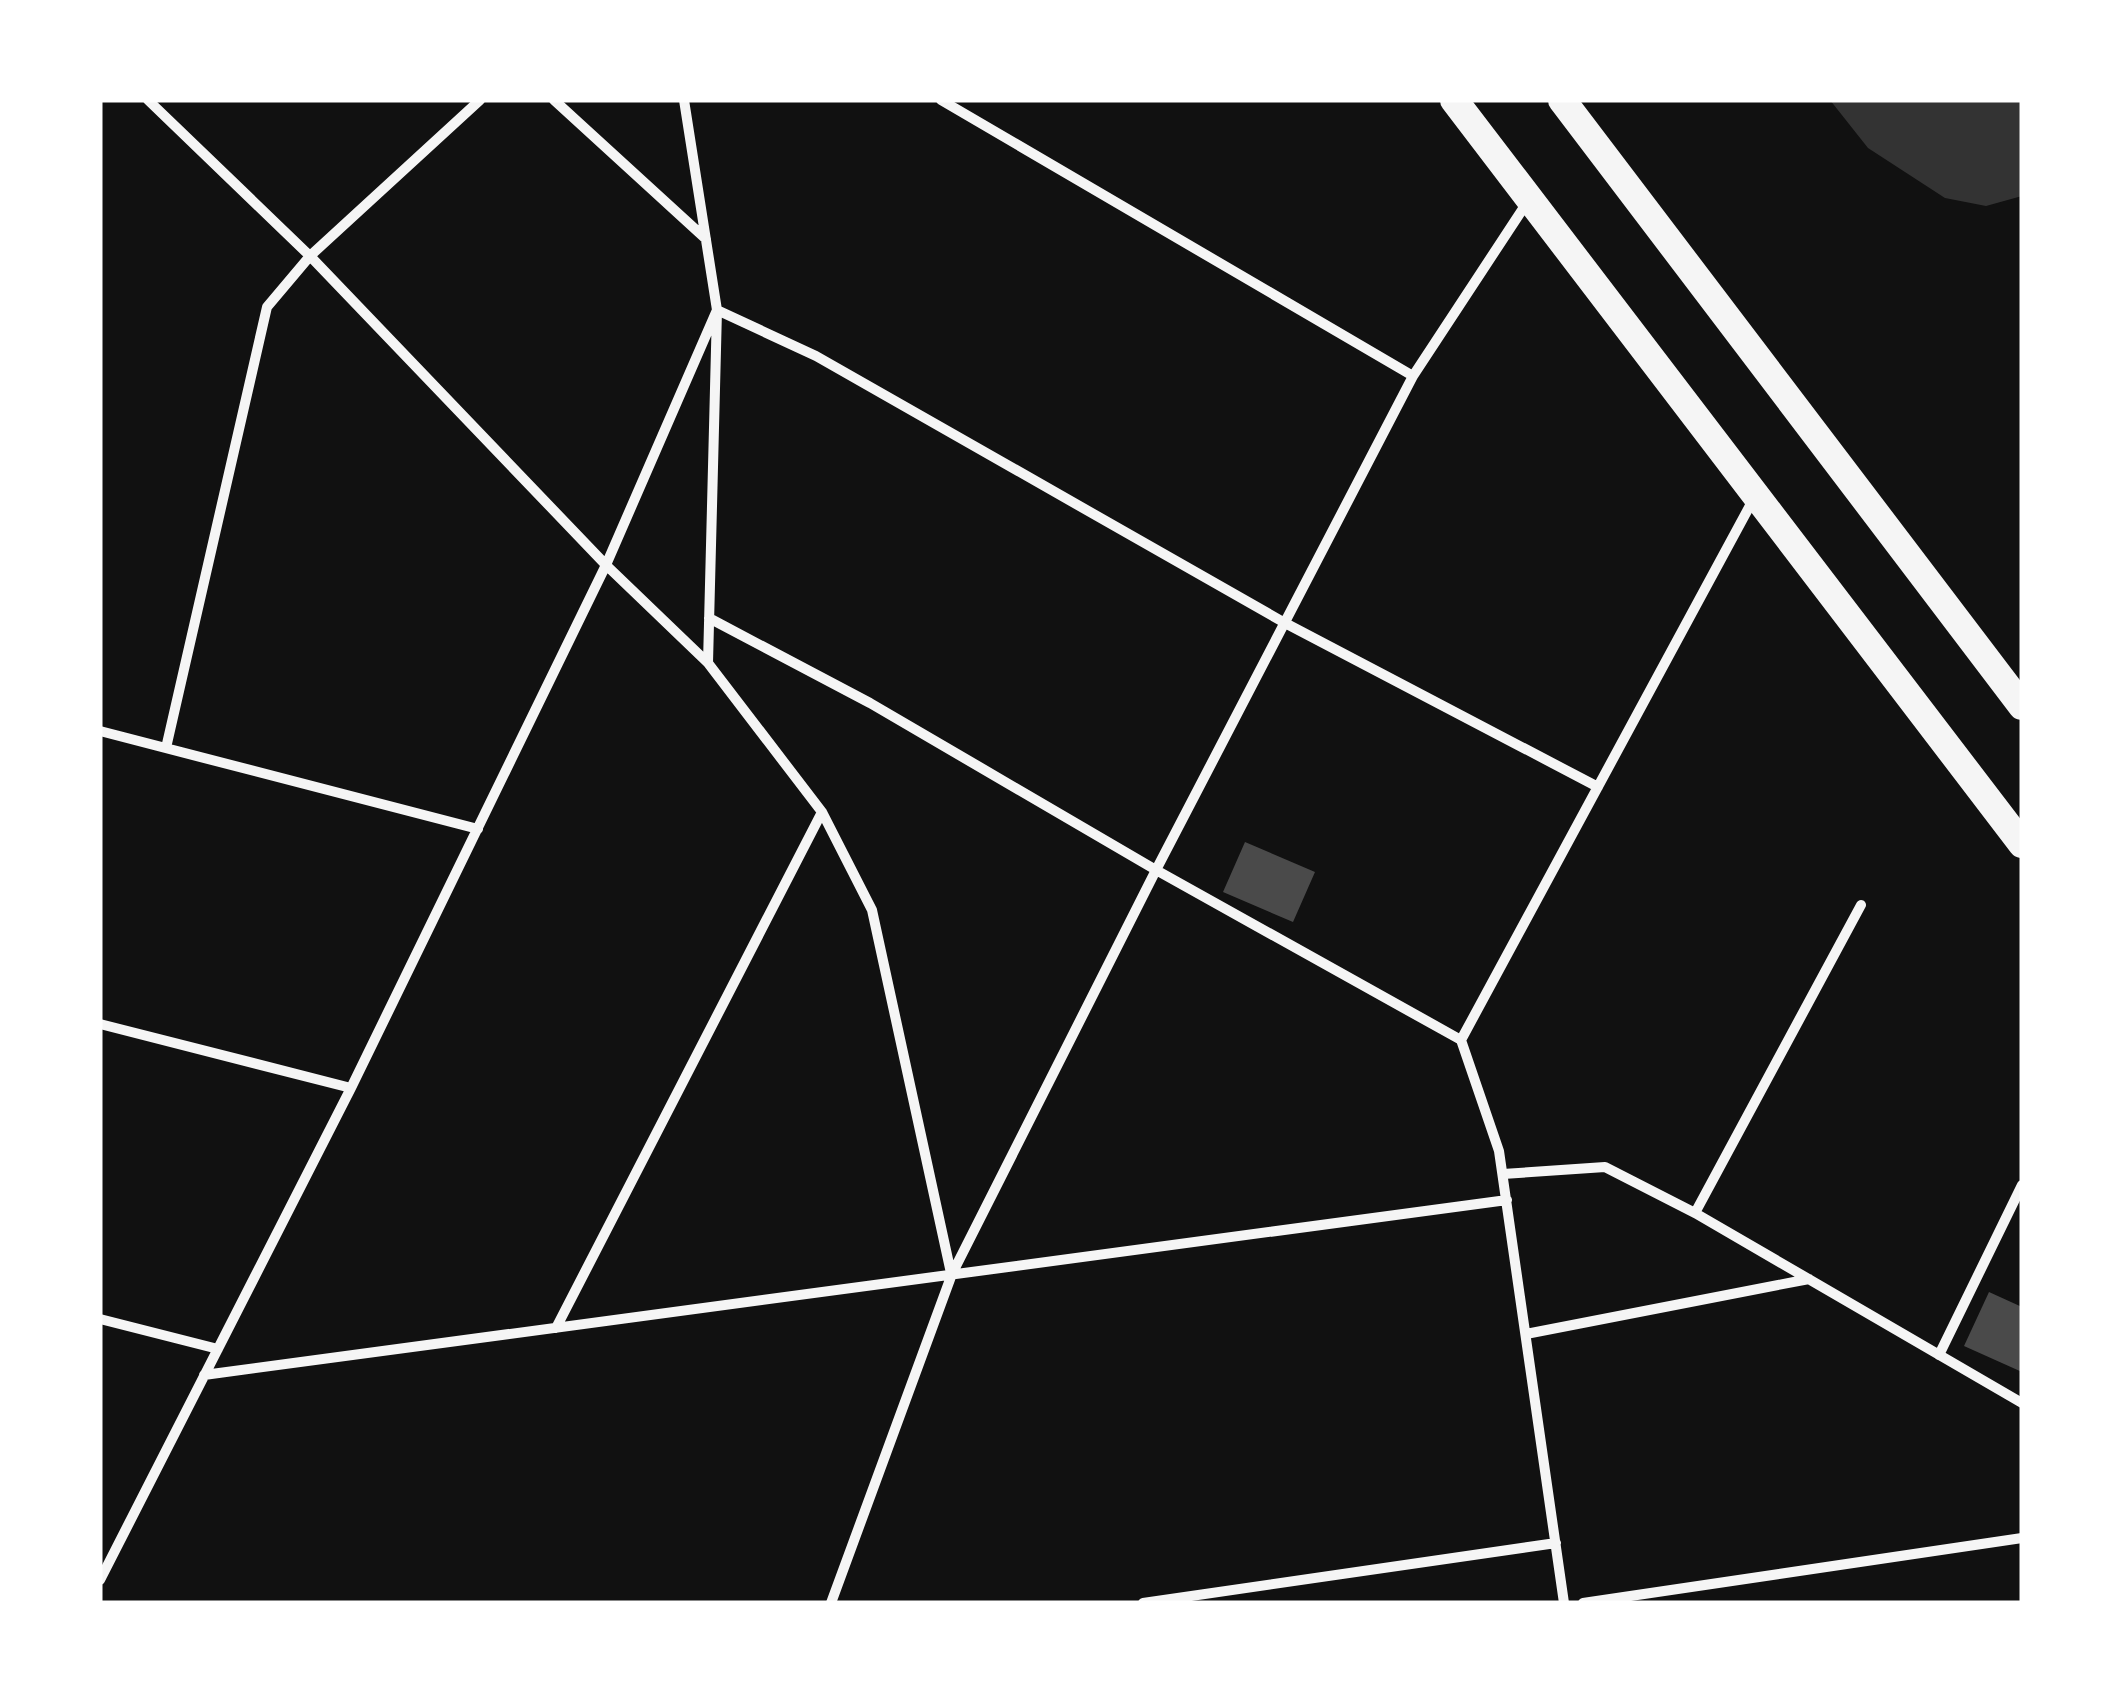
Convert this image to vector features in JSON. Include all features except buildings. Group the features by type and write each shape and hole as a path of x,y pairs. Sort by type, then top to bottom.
{"highway":[{"path":"1454,100 2022,844"},
{"path":"1562,100 2022,706"}],"street":[{"path":"148,100 310,256 606,566 708,663 822,812 872,910 952,1274"},
{"path":"166,748 267,307 310,256 480,100"},
{"path":"554,100 707,240"},
{"path":"684,100 717,310 708,663"},
{"path":"941,100 1413,376"},
{"path":"831,1603 952,1274 1156,870 1413,376 1529,200"},
{"path":"100,1580 350,1088 606,566 717,310"},
{"path":"717,310 816,356 1285,623 1598,787"},
{"path":"1461,1040 1756,495"},
{"path":"709,618 870,703 1156,870 1461,1040 1499,1150 1564,1603"},
{"path":"100,732 478,829"},
{"path":"556,1328 822,812"},
{"path":"1695,1213 1861,905"},
{"path":"100,1024 350,1088"},
{"path":"1502,1174 1606,1167 1695,1213 2022,1403"},
{"path":"1939,1356 2022,1185"},
{"path":"204,1375 1507,1200"},
{"path":"1526,1334 1809,1279"},
{"path":"100,1320 218,1349"},
{"path":"1583,1603 2022,1538"},
{"path":"1143,1603 1556,1542"}],"shaded area":[{"path":"1830,100 2022,100 2022,196 1986,206 1945,198 1868,148"}]}
